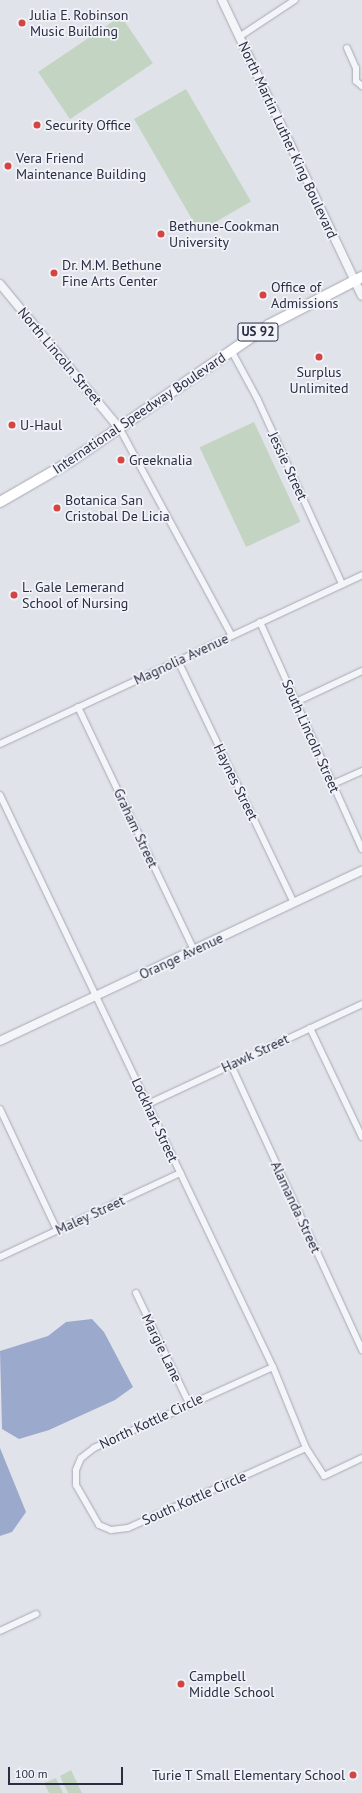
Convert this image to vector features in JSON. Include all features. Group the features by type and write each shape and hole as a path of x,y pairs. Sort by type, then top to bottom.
{"main road":[{"name":"International Speedway Boulevard","path":"0,502 120,429 231,350 358,279"}],"street":[{"name":"North Martin Luther King Boulevard","path":"222,0 358,279 362,296"},
{"path":"239,37 294,0"},
{"path":"347,48 356,68 356,82 362,86"},
{"name":"North Lincoln Street","path":"0,284 120,429"},
{"name":"Jessie Street","path":"231,350 257,398 342,584"},
{"path":"120,429 232,636"},
{"name":"Magnolia Avenue","path":"0,744 362,574"},
{"name":"South Lincoln Street","path":"260,622 362,849"},
{"name":"Haynes Street","path":"178,661 294,903"},
{"path":"296,702 362,670"},
{"name":"Graham Street","path":"78,707 194,950"},
{"path":"333,784 362,770"},
{"name":"Lockhart Street","path":"0,795 273,1367 306,1448 324,1476 362,1458"},
{"name":"Orange Avenue","path":"0,1041 362,871"},
{"name":"Hawk Street","path":"148,1104 362,1004"},
{"path":"310,1028 362,1137"},
{"name":"Alamanda Street","path":"231,1065 362,1350"},
{"path":"0,1109 57,1230"},
{"name":"Maley Street","path":"0,1257 180,1173"},
{"name":"Margie Lane","path":"136,1293 188,1403"},
{"name":"North Kottle Circle","path":"87,1508 76,1485 76,1470 81,1458 94,1448 188,1403 273,1367"},
{"name":"South Kottle Circle","path":"87,1508 99,1525 111,1530 128,1528 306,1448"},
{"path":"0,1631 36,1614"}],"green space":[{"path":"121,16 153,63 70,119 38,72"},
{"path":"186,89 251,202 199,232 134,119"},
{"path":"254,422 300,522 246,547 200,447"},
{"path":"71,1770 82,1793 68,1793 60,1776"},
{"path":"56,1778 63,1793 49,1793 44,1783"}],"water":[{"path":"92,1319 104,1332 133,1387 115,1400 49,1430 19,1439 2,1429 0,1351 48,1336 66,1322"},
{"path":"0,1448 26,1512 12,1532 0,1536"}],"place":[{"name":"Julia E. Robinson Music Building","path":"22,23"},
{"name":"Security Office","path":"37,125"},
{"name":"Vera Friend Maintenance Building","path":"8,166"},
{"name":"Bethune-Cookman University","path":"161,234"},
{"name":"Dr. M.M. Bethune Fine Arts Center","path":"54,273"},
{"name":"Office of Admissions","path":"263,295"},
{"name":"Surplus Unlimited","path":"319,357"},
{"name":"U-Haul","path":"12,425"},
{"name":"Greeknalia","path":"121,460"},
{"name":"Botanica San Cristobal De Licia","path":"57,508"},
{"name":"L. Gale Lemerand School of Nursing","path":"14,595"},
{"name":"Campbell Middle School","path":"181,1684"},
{"name":"Turie T Small Elementary School","path":"353,1775"}]}
